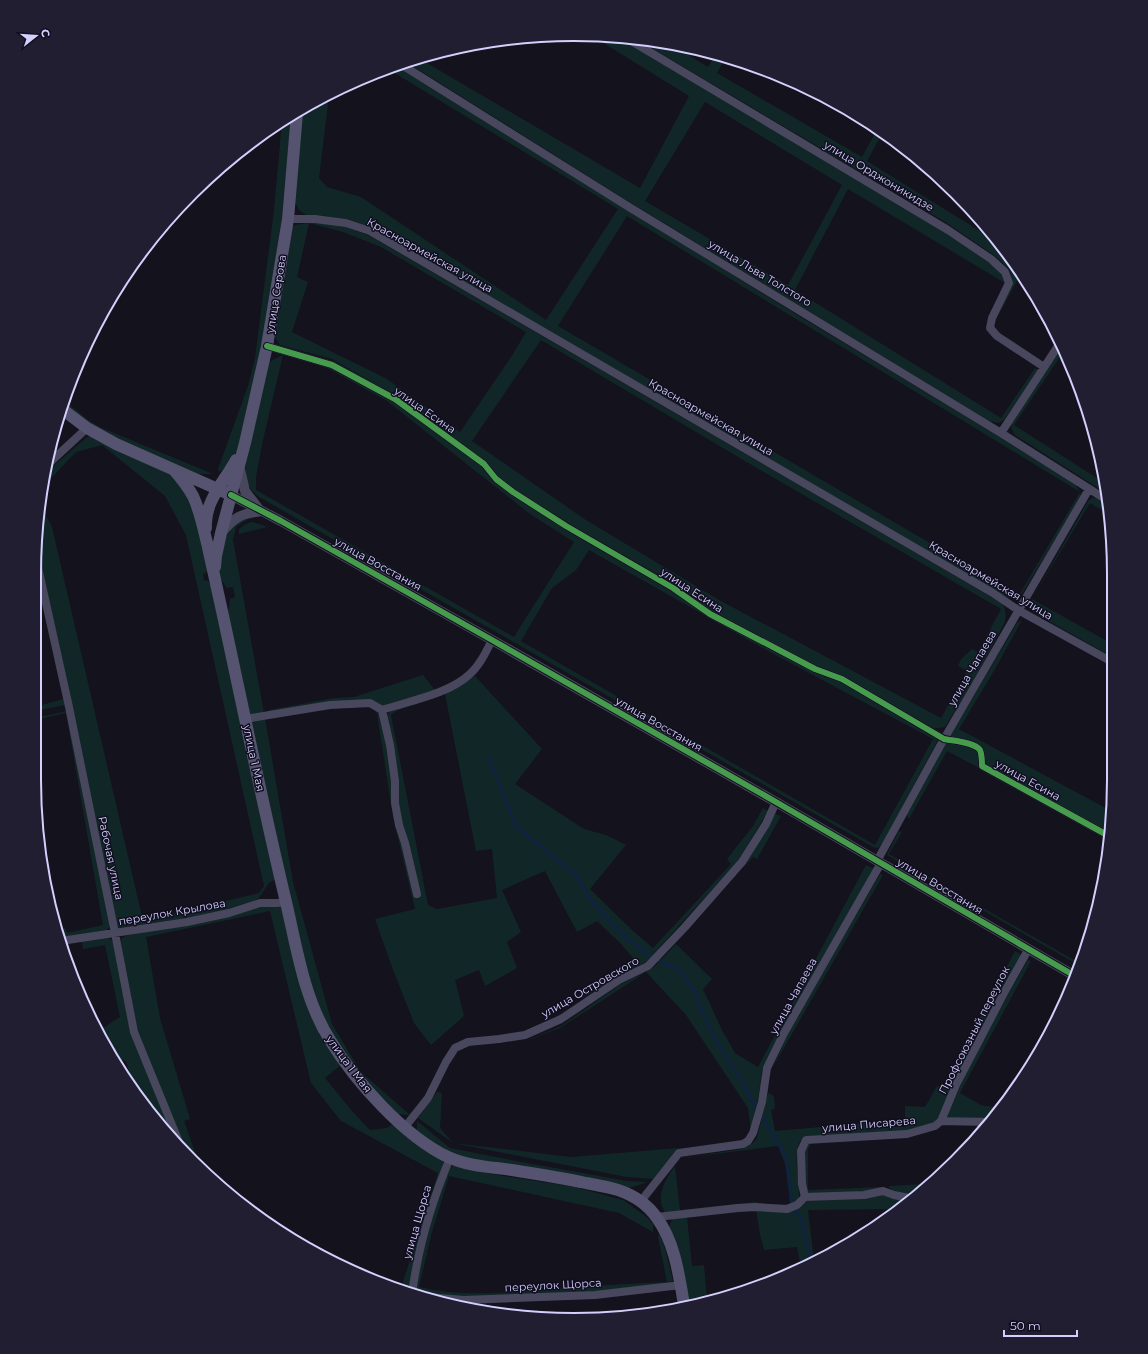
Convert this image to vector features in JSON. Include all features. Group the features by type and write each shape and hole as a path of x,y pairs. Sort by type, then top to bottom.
{"main road":[{"name":"улица Серова","path":"231,495 236,465 245,443 267,346 288,218 296,119"},
{"name":"улица Восстания","path":"66,412 87,428 116,444 231,495"},
{"path":"195,480 204,480 224,475 236,465"},
{"path":"208,548 206,524 209,506 218,490 236,465"},
{"name":"улица 1 Мая","path":"174,470 183,480 199,511 215,576 303,975 314,1008 330,1040 367,1089 405,1127 426,1145 450,1158 474,1165 561,1178 618,1190 641,1201 657,1217 674,1252 684,1302"},
{"name":"улица 1 Мая","path":"215,576 216,556 231,495"}],"street":[{"name":"улица Орджоникидзе","path":"639,45 948,230 991,259 1005,272 1009,283 992,318 990,328 997,336 1044,368"},
{"name":"улица Льва Толстого","path":"407,68 629,207 1001,433 1101,496"},
{"name":"Красноармейская улица","path":"288,218 315,219 346,223 370,231 979,585 1018,610 1107,659"},
{"name":"улица Есина","path":"267,346 332,365 394,399 484,464 496,479 513,492 566,526 673,588 710,614 815,669 842,679 944,739 963,742 974,746 980,750 982,756 982,766 1104,833"},
{"path":"1001,433 1057,348"},
{"path":"54,459 87,428"},
{"path":"236,465 245,491 252,502 261,511"},
{"name":"улица Чапаева","path":"641,1201 679,1153 742,1144 748,1141 753,1134 762,1102 767,1068 781,1040 879,862 944,739 1089,489"},
{"name":"улица Восстания","path":"231,495 492,640 776,802 1070,973"},
{"path":"221,533 234,518 246,513 261,511"},
{"name":"Рабочая улица","path":"41,581 69,707 134,1032 176,1134"},
{"path":"382,710 455,685 470,674 482,660 492,640"},
{"path":"246,719 330,705 370,703 382,710 390,745 399,825 405,843 417,894"},
{"name":"улица Островского","path":"405,1127 428,1098 446,1062 455,1048 468,1042 525,1035 561,1019 620,980 648,966 685,927 742,862 766,824 776,802"},
{"name":"переулок Крылова","path":"66,941 215,916 230,913 260,903 286,902"},
{"name":"Профсоюзный переулок","path":"941,1121 956,1085 1028,950"},
{"name":"улица Писарева","path":"805,1197 802,1184 801,1151 806,1140 907,1134 934,1126 941,1121 982,1122"},
{"name":"улица Щорса","path":"413,1288 415,1268 427,1224 442,1177 450,1158"},
{"path":"657,1217 738,1208 755,1207 787,1209 797,1205 805,1197 864,1195 883,1191 905,1197"},
{"name":"переулок Щорса","path":"454,1299 595,1295 681,1285"}],"green space":[{"path":"601,42 631,45 863,182 943,231 987,261 1001,272 1005,283 848,189 795,290 1001,418 1035,368 1038,370 1004,420 999,423 989,421 623,198 413,66 425,62 640,188 689,96","holes":["705,102 842,185 788,285 645,201"]},
{"path":"649,47 684,53 708,67 713,59 723,62 717,73 862,157 875,134 880,138 867,161 983,233 1018,279 994,323 1012,284 1010,270 995,256 947,223"},
{"path":"402,70 781,305 1075,484 1080,492 1081,497 1020,597 1012,599 1003,595 373,228 348,219 317,215 308,216 299,210 295,202 302,116 328,101 319,178 327,187 361,197 546,320 618,209 394,73","holes":["627,216 1080,492 1019,595 558,326"]},
{"path":"290,123 282,218 263,344 240,445 229,464 219,472 218,469 248,386 255,358 274,210 281,129"},
{"path":"314,222 346,227 370,236 1002,603 1006,613 1004,624 976,676 945,727 932,728 712,611 677,585 587,534 516,490 397,396 332,359 280,345 275,337 292,227 295,225","holes":["309,223 343,232 381,247 526,332 513,354 460,432 387,379 292,332 308,282 297,277","541,340 755,467 1001,609 978,652 972,649 961,659 958,666 967,671 941,718 719,600 586,520 472,441"]},
{"path":"1058,353 1060,357 1014,425 1098,479 1100,489 1015,435 1011,428 1012,423"},
{"path":"283,355 263,440 256,477 256,490 514,637 574,542 530,514 387,401 324,366 331,368 393,401 586,542 841,682 937,739 937,742 882,844 878,848 873,847 259,497 251,490 249,486 245,465 269,362","holes":["589,550 768,651 933,739 875,845 521,641 552,588 576,570"]},
{"path":"69,404 88,420 102,428 213,474 198,474 116,438 86,421 68,406"},
{"path":"92,436 171,474 180,484 192,506 200,530 208,568 206,573 203,574 204,581 207,580 212,586 276,879 269,883 258,899 228,909 187,918 117,928 41,564 45,513 52,527 143,921 259,893 264,886 186,535 165,496 102,445 76,452 50,480 52,467 87,437"},
{"path":"1092,498 1096,498 1102,502 1103,511 1090,503 1032,599 1088,501"},
{"path":"253,515 258,517 248,519 236,527 233,540 264,713 249,715 228,614 230,599 235,597 233,587 227,588 219,577 219,571 224,538 233,524"},
{"path":"251,522 267,527 239,534 239,529"},
{"path":"1032,599 1107,641 1107,654 1033,612 1031,605"},
{"path":"1022,620 994,671 959,729 1106,808 1104,830 985,764 983,750 976,742 950,736 1017,623"},
{"path":"423,675 435,690 383,706 371,700 269,713 269,710 334,698 354,697"},
{"path":"475,676 542,749 515,784 584,829 606,835 626,845 590,889 632,930 653,948 731,864 727,859 753,826 763,808 768,811 738,861 646,962 617,977 580,1000 634,959 597,921 577,932 545,871 502,890 521,932 507,942 517,968 485,986 479,970 455,980 464,1016 431,1045 414,1023 375,919 415,909 393,817 377,713 370,705 380,712 388,744 401,825 386,719 389,712 394,709 457,688","holes":["445,694 476,851 492,849 497,898 437,909 428,905 391,715 396,711"]},
{"path":"63,699 65,705 41,710 41,705"},
{"path":"67,711 111,926 106,930 65,937 62,929 65,928 67,933 103,925 66,713 41,719 41,717"},
{"path":"265,718 293,882 332,1024 361,1072 410,1115 398,1114 368,1083 345,1054 322,1014 308,978 251,721"},
{"path":"946,744 962,745 974,749 977,752 979,768 947,751 909,819 907,815"},
{"path":"775,814 781,816 757,859 753,857 744,867"},
{"path":"899,831 902,832 889,854 1075,961 1074,963 887,855"},
{"path":"866,865 874,869 783,1028 762,1070 751,1132 748,1108 686,1015 646,972 656,965 676,944 712,979 703,989 722,1030 735,1053 758,1067"},
{"path":"880,874 883,875 773,1067 789,1031"},
{"path":"261,907 282,907 288,932 342,1064 325,1078 370,1130 387,1128 393,1123 444,1159 411,1288 402,1285 438,1173 341,1121 311,1083 270,911 146,937 160,1018 190,1119 184,1121 196,1156 181,1140 137,1031 121,942 122,938 128,935"},
{"path":"107,938 111,939 114,943 131,1033 169,1126 131,1076 126,1061 120,1059 102,1028 120,1017 105,945 83,949 82,942"},
{"path":"1015,951 1022,955 939,1118 931,1124 907,1131 805,1136 800,1141 797,1155 799,1197 796,1203 786,1207 665,1213 661,1201 662,1188 675,1166 680,1210 755,1202 769,1206 790,1204 786,1166 778,1146 683,1158 742,1149 753,1143 757,1138 768,1093 774,1096 775,1108 771,1110 775,1131 878,1122 891,1122 895,1127 905,1127 905,1106 925,1107 937,1086 943,1087"},
{"path":"1028,960 1031,961 960,1093 981,1105 994,1107 985,1119 946,1117 985,1037"},
{"path":"646,972 560,1028 523,1042 561,1026 621,984"},
{"path":"437,1092 442,1093 440,1128 453,1143 418,1118"},
{"path":"417,1121 450,1148 627,1181 648,1182 623,1190 465,1157 444,1148 417,1132"},
{"path":"453,1143 571,1157 679,1148 653,1179 627,1177"},
{"path":"811,1143 808,1149 808,1190 880,1188 866,1191 809,1194 805,1180 804,1153 808,1144"},
{"path":"456,1165 491,1174 575,1187 623,1200 647,1217 653,1224 653,1232 619,1213 449,1176 432,1232 419,1287 458,1293 495,1293 663,1282 663,1285 590,1292 464,1297 439,1296 418,1290 416,1288 416,1283 431,1222 450,1168"},
{"path":"921,1184 909,1194 895,1191 889,1188 889,1186"},
{"path":"882,1194 903,1199 889,1209 808,1210 813,1256 800,1262 797,1247 764,1250 756,1210 801,1206 807,1201 864,1198"},
{"path":"687,1217 692,1266 704,1265 707,1296 685,1301 668,1230 672,1219"},
{"path":"660,1234 673,1281 667,1282 658,1237"}],"waterway":[{"path":"488,756 516,826 577,876 588,897 622,934 645,952 663,963 680,970 693,989 714,1037 744,1085 786,1158 791,1196 795,1209 801,1219 810,1258"}],"cycle path":[{"path":"267,346 332,365 395,399 484,464 496,479 513,492 566,526 673,588 710,614 815,669 842,679 944,739 958,741 977,747 981,752 982,766 1104,833"},
{"path":"231,495 281,521 492,640 776,802 1070,973"}]}
